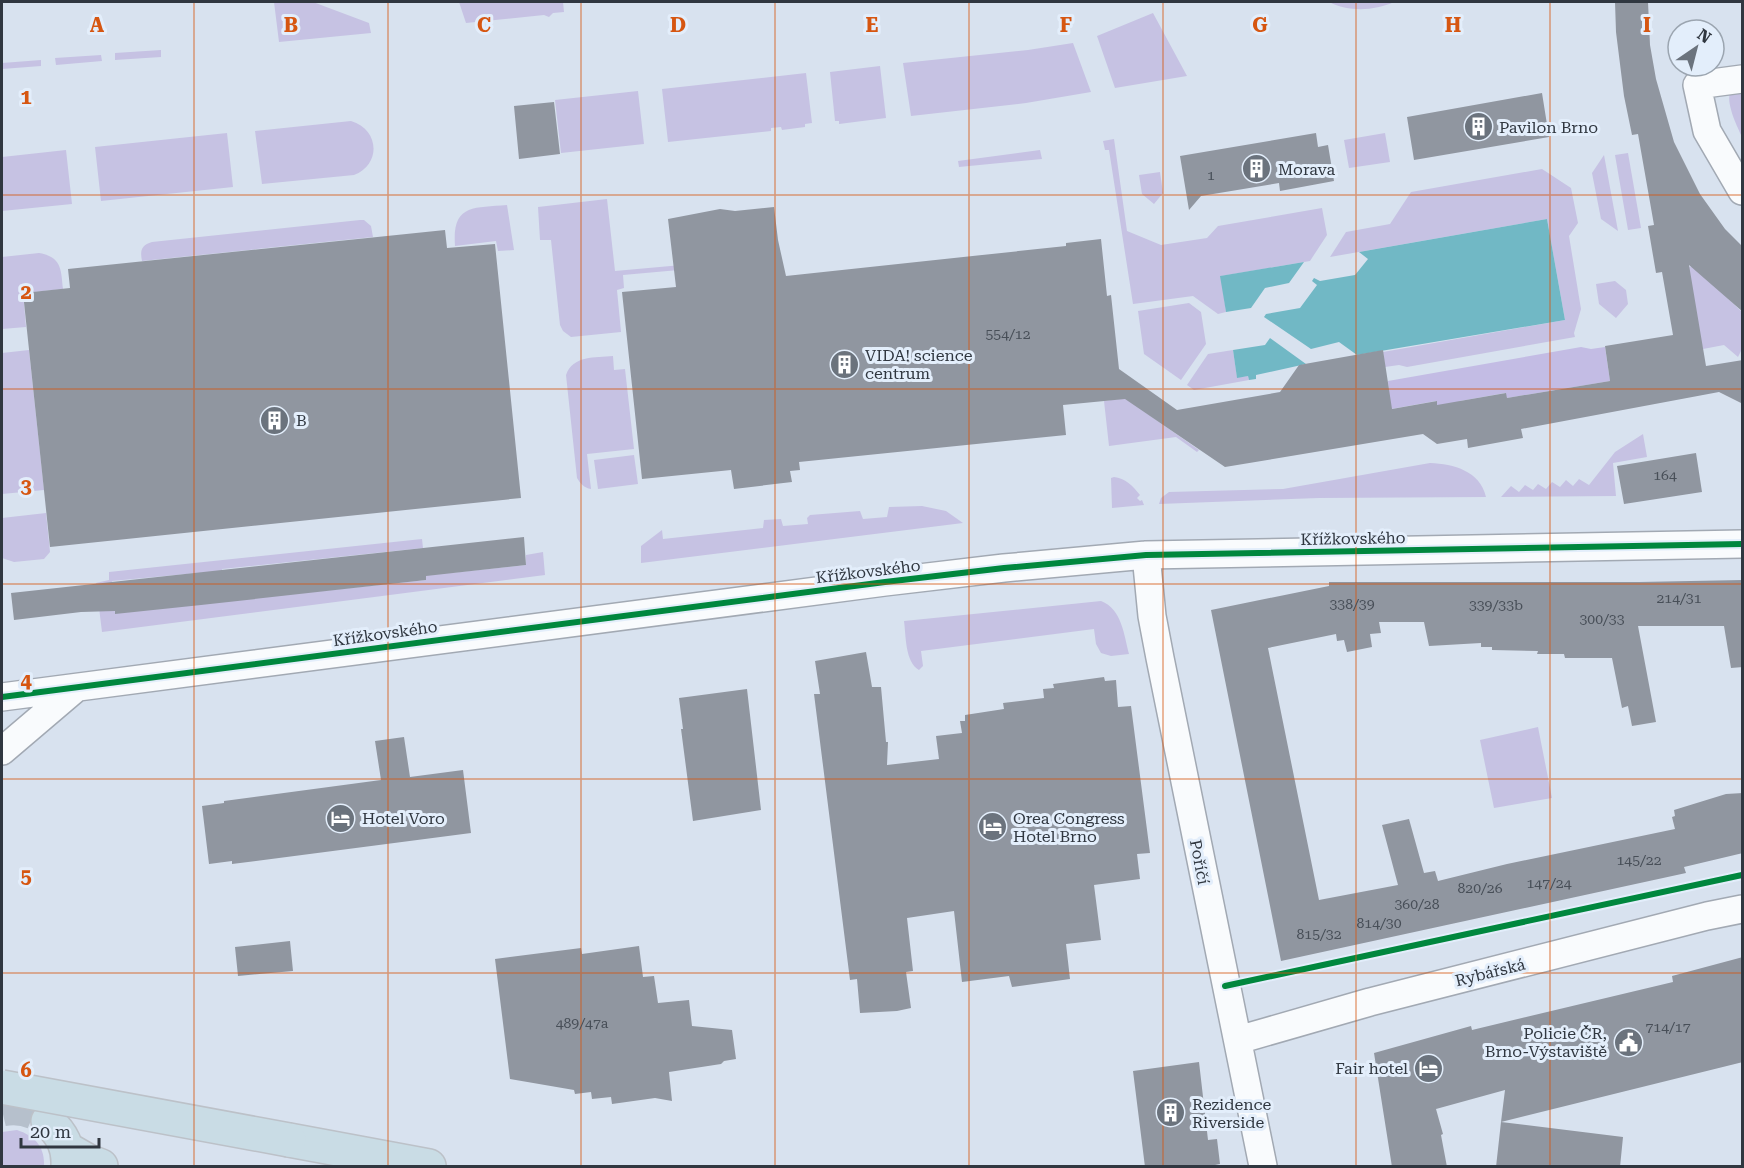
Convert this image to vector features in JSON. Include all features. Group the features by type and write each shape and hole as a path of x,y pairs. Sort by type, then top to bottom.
{"highway":[{"path":"2,1087 429,1167"},
{"path":"48,1121 59,1131 68,1158 88,1161 101,1167"}],"street":[{"path":"1743,79 1697,85 1707,131 1743,191"},
{"name":"Křížkovského","path":"2,697 897,581 1146,555 1743,544"},
{"name":"Poříčí","path":"1146,555 1160,658 1263,1167"},
{"path":"2,751 76,688"},
{"name":"Rybářská","path":"1238,1040 1370,1002 1707,916 1743,909"}],"shaded area":[{"path":"274,2 313,2 369,23 371,33 279,42"},
{"path":"459,2 563,2 564,12 553,13 549,17 544,15 466,23"},
{"path":"1329,2 1394,2 1378,7 1353,9"},
{"path":"1153,13 1187,76 1115,88 1097,36"},
{"path":"1073,43 1091,92 1026,103 911,116 903,63"},
{"path":"161,50 161,57 115,60 115,53"},
{"path":"101,55 102,61 56,65 55,58"},
{"path":"41,60 41,66 2,69 2,63"},
{"path":"880,66 886,118 839,124 839,121 835,121 830,72"},
{"path":"806,73 812,123 805,124 805,127 782,130 781,127 771,128 771,131 668,142 662,89"},
{"path":"1742,86 1742,137 1729,99 1733,89"},
{"path":"638,91 644,144 561,153 555,100"},
{"path":"351,121 367,131 374,147 373,155 363,170 354,175 262,184 255,131"},
{"path":"227,133 233,187 101,201 95,147"},
{"path":"1385,133 1390,162 1349,168 1344,140"},
{"path":"1114,139 1127,231 1161,245 1207,238 1218,226 1322,208 1327,235 1310,261 1221,276 1226,312 1218,314 1193,296 1133,304 1109,150 1105,150 1103,141"},
{"path":"66,150 72,204 2,211 2,157"},
{"path":"1040,150 1042,159 959,167 958,161"},
{"path":"1628,153 1641,228 1628,230 1615,155"},
{"path":"1604,155 1618,231 1601,219 1592,173"},
{"path":"1542,169 1571,188 1578,223 1569,236 1581,309 1574,333 1575,337 1407,367 1399,365 1385,367 1383,352 1565,320 1547,219 1330,257 1346,232 1390,224 1411,192"},
{"path":"1160,172 1163,193 1154,204 1142,194 1139,175"},
{"path":"607,199 615,271 704,263 701,268 623,275 624,288 617,290 621,332 571,337 563,331 560,325 551,240 540,240 538,207"},
{"path":"507,205 514,250 498,251 496,241 455,246 455,232 461,215 475,208"},
{"path":"364,220 371,226 373,237 142,261 142,249 152,242"},
{"path":"39,253 52,258 59,265 63,289 23,293 26,327 2,329 2,257"},
{"path":"1694,266 1742,312 1742,349 1738,357 1724,345 1703,349 1683,268"},
{"path":"1615,281 1626,290 1628,304 1616,318 1599,304 1596,284"},
{"path":"1189,303 1201,312 1206,344 1181,380 1144,354 1138,311"},
{"path":"1581,347 1591,349 1605,347 1610,381 1507,398 1505,393 1460,401 1441,428 1436,401 1380,411 1389,391 1388,381"},
{"path":"29,350 44,490 2,494 2,353"},
{"path":"1233,350 1237,377 1248,376 1249,380 1194,390 1187,385 1208,354"},
{"path":"613,356 614,370 625,369 634,449 587,454 591,489 582,485 577,478 566,375 569,369 579,361"},
{"path":"1125,398 1199,450 1197,452 1176,437 1109,446 1104,401"},
{"path":"1643,434 1647,457 1613,463 1616,496 1501,497 1511,486 1519,492 1525,485 1533,490 1538,484 1546,489 1552,482 1560,487 1566,480 1573,486 1579,479 1589,485 1615,452"},
{"path":"634,455 638,484 598,489 594,460"},
{"path":"1430,463 1457,467 1472,475 1483,488 1486,497 1319,498 1159,504 1161,498 1169,492 1283,489"},
{"path":"1114,477 1132,486 1140,495 1137,498 1142,500 1144,505 1112,508 1111,478"},
{"path":"922,506 946,511 963,523 641,563 641,546 662,530 663,539 763,528 764,520 781,519 783,526 808,524 807,518 810,515 860,511 863,519 887,517 889,507"},
{"path":"46,513 50,552 44,559 14,562 2,558 2,518"},
{"path":"422,539 423,548 222,569 225,601 426,580 423,551 450,573 526,565 526,555 543,552 545,575 102,632 96,583 109,580 109,572","holes":["197,573 115,613 112,581"]},
{"path":"1101,601 1114,610 1118,616 1129,654 1111,656 1101,653 1096,644 1094,629 921,651 923,666 919,670 914,666 909,655 904,621"},
{"path":"1538,727 1552,798 1494,808 1480,740"},
{"path":"17,1130 29,1135 38,1143 43,1153 44,1166 2,1166 2,1132"}],"water":[{"path":"1547,219 1565,320 1357,355 1339,342 1311,349 1264,317 1266,314 1300,308 1317,285 1312,281 1314,278 1320,281 1355,275 1368,259 1359,252"},
{"path":"1304,262 1289,283 1265,288 1251,308 1226,312 1220,276"},
{"path":"1270,338 1306,364 1256,375 1256,379 1249,380 1248,376 1237,378 1233,350 1265,345"}],"building":[{"path":"1615,2 1648,2 1650,45 1656,79 1674,142 1700,194 1725,229 1743,247 1743,312 1689,265 1706,366 1743,360 1743,404 1719,392 1521,429 1523,438 1468,448 1467,439 1437,444 1423,434 1225,467 1125,399 1063,405 1066,435 799,462 800,470 790,471 792,482 734,489 731,470 642,479 622,292 676,287 668,219 720,209 735,211 774,207 786,276 1066,246 1066,243 1101,239 1107,296 1111,295 1119,369 1177,410 1280,392 1299,365 1383,350 1392,409 1437,401 1437,405 1506,393 1507,398 1610,381 1605,346 1673,335 1662,272 1656,273 1648,226 1654,225 1638,134 1632,135 1624,96 1616,32"},
{"name":"Pavilon Brno","path":"1542,93 1549,137 1414,160 1407,117"},
{"path":"554,102 560,154 519,159 514,106"},
{"name":"Morava","path":"1316,133 1318,147 1328,145 1334,181 1280,191 1279,183 1201,196 1189,210 1180,156"},
{"name":"B","path":"445,230 447,248 495,244 521,498 50,547 23,293 70,288 68,269"},
{"path":"1696,453 1702,492 1624,504 1617,466"},
{"path":"524,537 526,565 426,576 426,580 201,605 115,614 115,611 81,612 14,620 11,593"},
{"path":"1743,580 1743,667 1731,668 1724,626 1638,626 1656,722 1632,726 1628,706 1622,708 1612,658 1565,658 1564,654 1537,654 1538,651 1492,650 1492,647 1481,647 1481,643 1429,646 1424,622 1379,622 1381,633 1370,634 1372,647 1347,652 1344,640 1337,641 1336,634 1268,648 1319,900 1398,885 1382,825 1409,819 1424,873 1435,871 1438,881 1507,864 1675,829 1672,817 1675,816 1674,810 1726,794 1743,793 1743,853 1684,867 1686,873 1281,961 1211,610 1329,586 1329,582"},
{"name":"Orea Congress Hotel Brno","path":"866,652 872,687 881,687 886,742 888,742 887,765 939,759 936,736 962,733 960,721 965,721 965,715 1004,709 1003,703 1044,698 1043,689 1054,688 1053,684 1104,677 1105,681 1116,680 1118,707 1131,706 1150,853 1137,854 1140,879 1094,885 1101,940 1066,944 1070,979 1012,987 1009,976 962,982 954,911 907,918 913,971 906,972 911,1008 860,1013 857,979 850,980 814,694 820,694 815,661"},
{"path":"747,689 761,810 693,821 679,698"},
{"path":"404,737 410,777 463,770 471,833 232,864 232,861 209,864 202,806 381,780 375,741"},
{"path":"290,941 293,971 238,976 235,947"},
{"path":"639,946 643,977 654,976 658,1003 689,1000 692,1026 732,1030 736,1059 724,1061 721,1064 669,1072 672,1101 655,1098 612,1104 611,1097 592,1099 591,1092 575,1094 574,1090 510,1079 495,959 581,948 582,954"},
{"name":"Policie ČR, Brno-Výstaviště","path":"1743,957 1743,1062 1501,1122 1505,1090 1436,1109 1443,1134 1441,1135 1447,1167 1392,1167 1374,1053 1471,1026 1472,1030 1673,982 1672,976"},
{"name":"Rezidence Riverside","path":"1199,1062 1208,1140 1217,1139 1220,1164 1205,1167 1145,1167 1133,1071"},
{"path":"1501,1122 1623,1137 1620,1167 1496,1167"}],"tunnel":[{"path":"2,1110 26,1110 48,1121"}],"cycle path":[{"path":"2,697 885,582 1146,555 1742,544"},
{"path":"1225,986 1742,875"}],"place":[{"name":"Pavilon Brno","path":"1478,127"},
{"name":"Morava","path":"1257,169"},
{"name":"VIDA! science centrum","path":"844,364"},
{"name":"B","path":"275,420"},
{"name":"Hotel Voro","path":"341,818"},
{"name":"Orea Congress Hotel Brno","path":"992,827"},
{"name":"Policie ČR, Brno-Výstaviště","path":"1628,1042"},
{"name":"Fair hotel","path":"1429,1068"},
{"name":"Rezidence Riverside","path":"1171,1113"}]}
